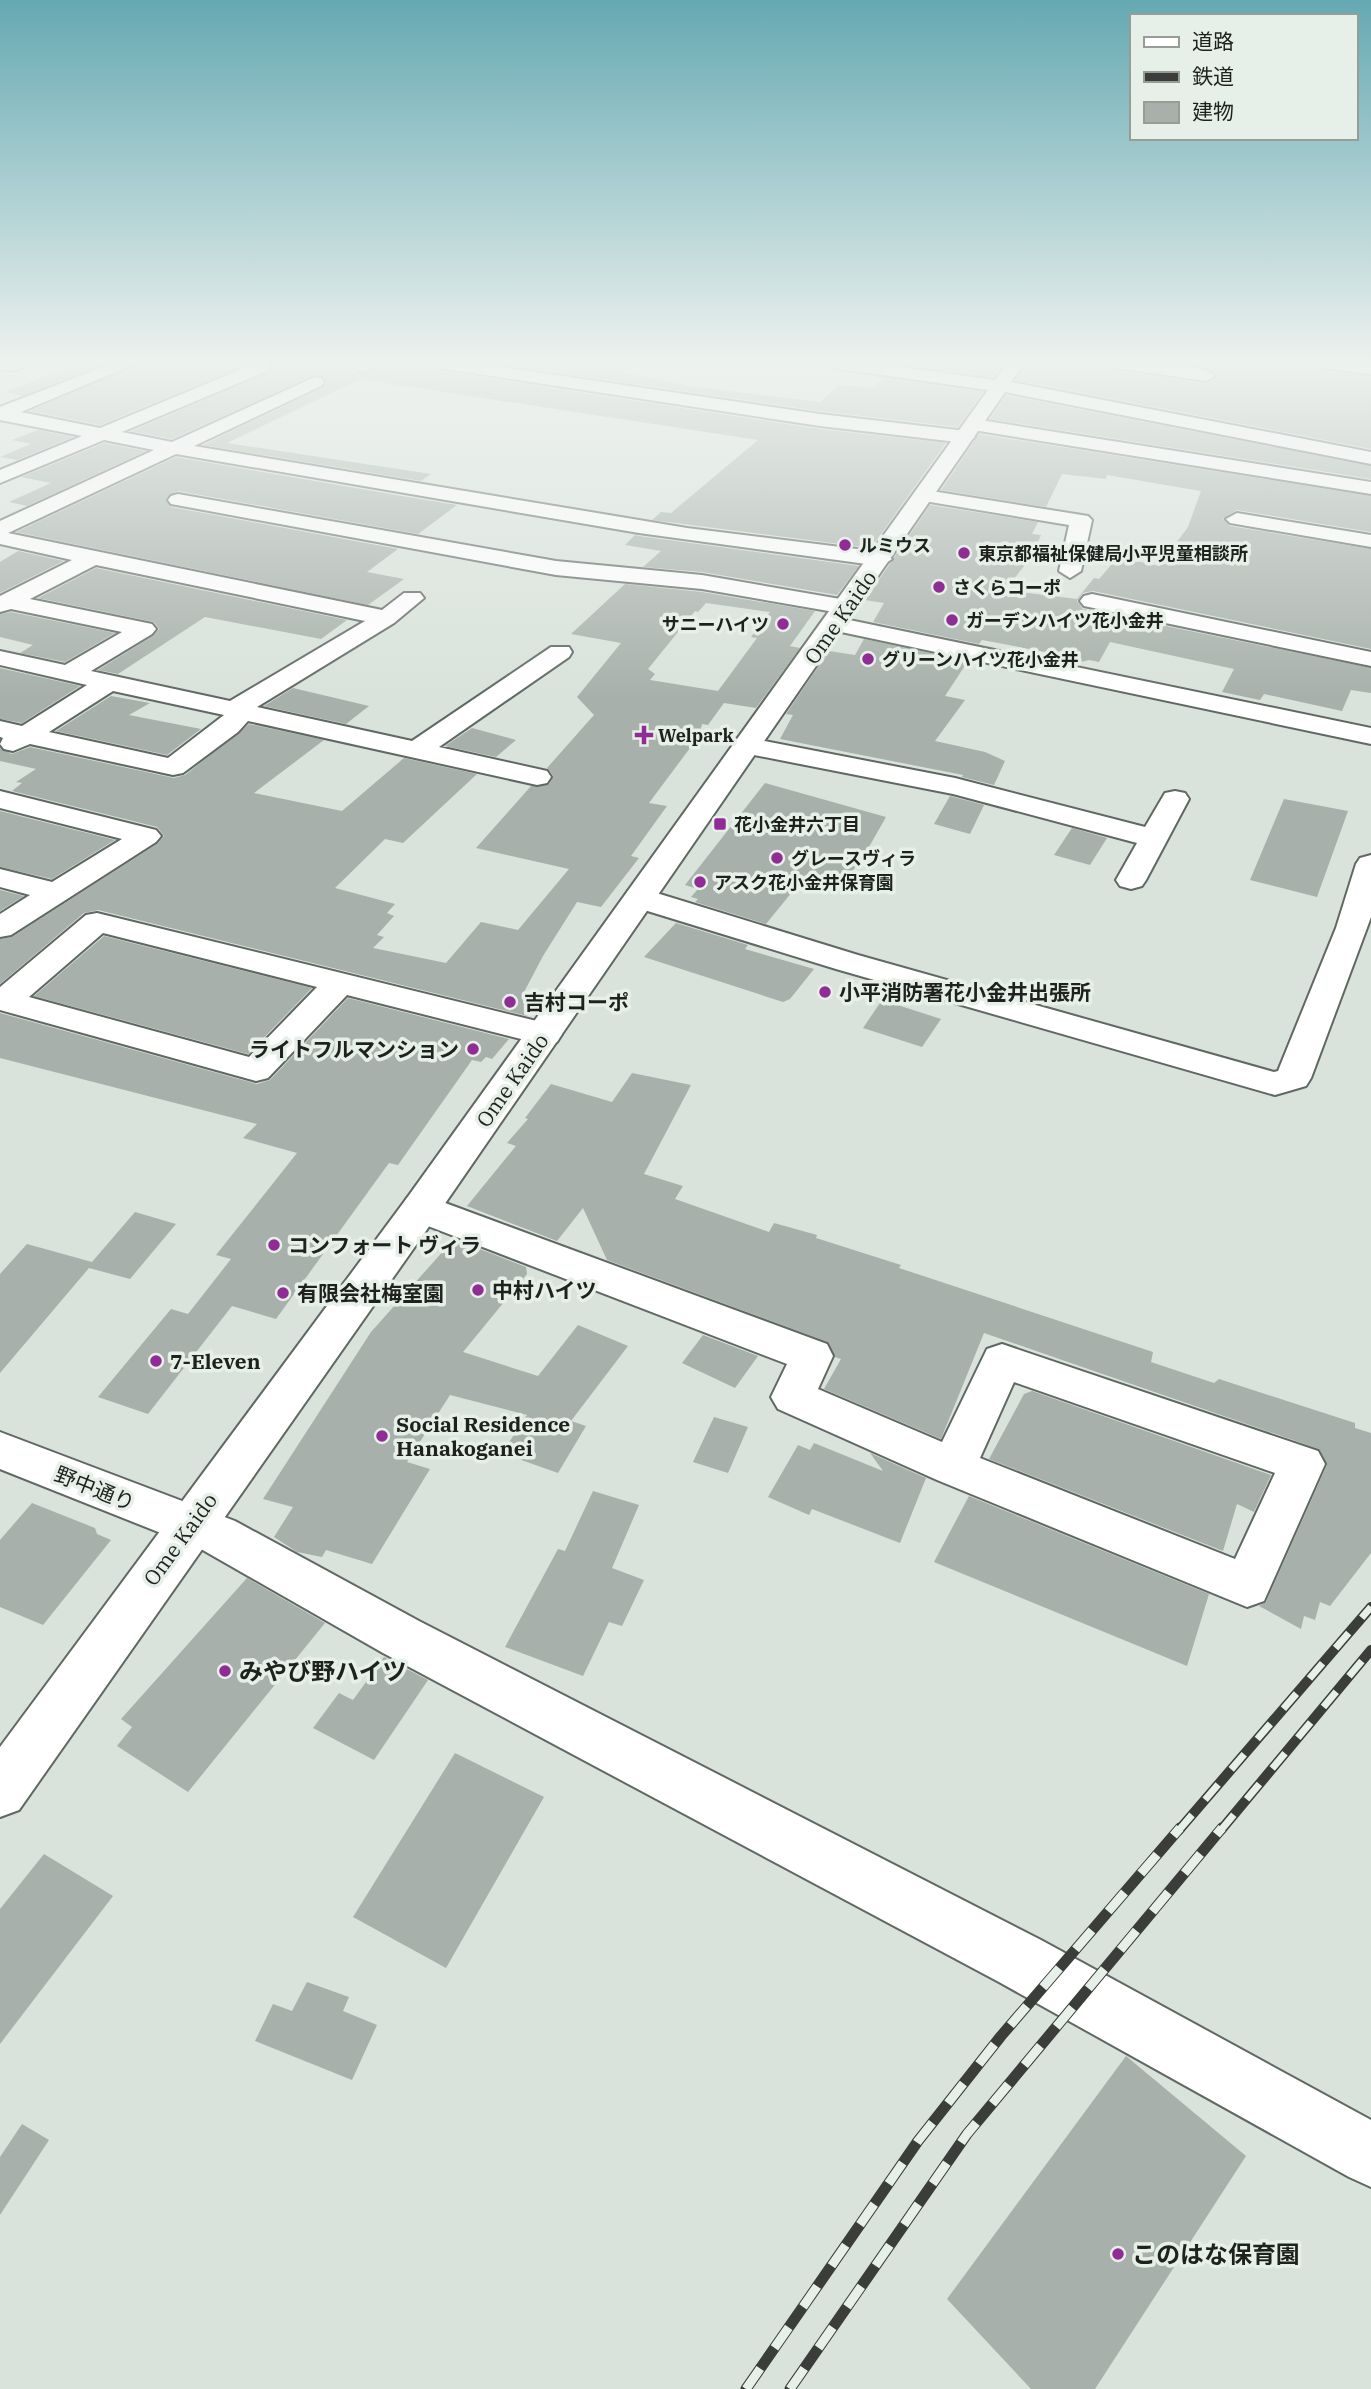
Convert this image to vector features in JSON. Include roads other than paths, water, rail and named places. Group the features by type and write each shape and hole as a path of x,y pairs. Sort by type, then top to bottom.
{"street":[{"path":"0,528 115,474"},
{"path":"320,474 725,541 881,559"},
{"name":"Ome Kaido","path":"1,1787 421,1208 940,474"},
{"path":"1283,474 1371,488"},
{"path":"1268,523 1287,475"},
{"path":"314,490 335,477"},
{"path":"97,483 130,489"},
{"path":"925,496 1081,520 1070,571"},
{"path":"178,500 556,568 702,582 1371,736"},
{"path":"270,517 292,503"},
{"path":"1237,519 1371,541"},
{"path":"0,538 386,618"},
{"path":"4,603 94,557"},
{"path":"241,712 240,706 386,618 412,598"},
{"path":"1091,601 1371,659"},
{"path":"4,603 144,629 69,673"},
{"path":"414,752 560,652"},
{"path":"1,659 537,778"},
{"path":"0,751 13,732 109,682"},
{"path":"13,732 173,767 229,726 241,712"},
{"path":"749,746 956,786 1153,838"},
{"path":"0,799 146,836 0,928"},
{"path":"1131,880 1175,799"},
{"path":"639,898 847,962 1275,1084 1293,1078 1352,928 1371,864"},
{"path":"0,878 57,893"},
{"path":"340,983 256,1070 5,1002 97,922 545,1034"},
{"path":"421,1208 812,1356 793,1396 953,1467 1247,1586 1302,1464 1002,1362 953,1467"},
{"name":"野中通り","path":"0,1450 218,1535 401,1637 1020,1961 1362,2150"}],"railway":[{"path":"1179,1830 1371,1607"},
{"path":"1221,1830 1371,1650"},
{"path":"746,2389 918,2141 1001,2036 1180,1828"},
{"path":"790,2389 967,2134 1222,1828"}],"place":[{"name":"ルミウス","path":"845,545"},
{"name":"東京都福祉保健局小平児童相談所","path":"964,553"},
{"name":"さくらコーポ","path":"939,587"},
{"name":"ガーデンハイツ花小金井","path":"952,620"},
{"name":"サニーハイツ","path":"783,624"},
{"name":"グリーンハイツ花小金井","path":"868,659"},
{"name":"Welpark","path":"644,735"},
{"name":"花小金井六丁目","path":"720,824"},
{"name":"グレースヴィラ","path":"777,858"},
{"name":"アスク花小金井保育園","path":"700,882"},
{"name":"小平消防署花小金井出張所","path":"825,992"},
{"name":"吉村コーポ","path":"510,1002"},
{"name":"ライトフルマンション","path":"473,1049"},
{"name":"コンフォート ヴィラ","path":"274,1245"},
{"name":"中村ハイツ","path":"478,1290"},
{"name":"有限会社梅室園","path":"283,1293"},
{"name":"7-Eleven","path":"156,1361"},
{"name":"Social Residence Hanakoganei","path":"382,1436"},
{"name":"みやび野ハイツ","path":"225,1671"},
{"name":"このはな保育園","path":"1118,2254"}]}
